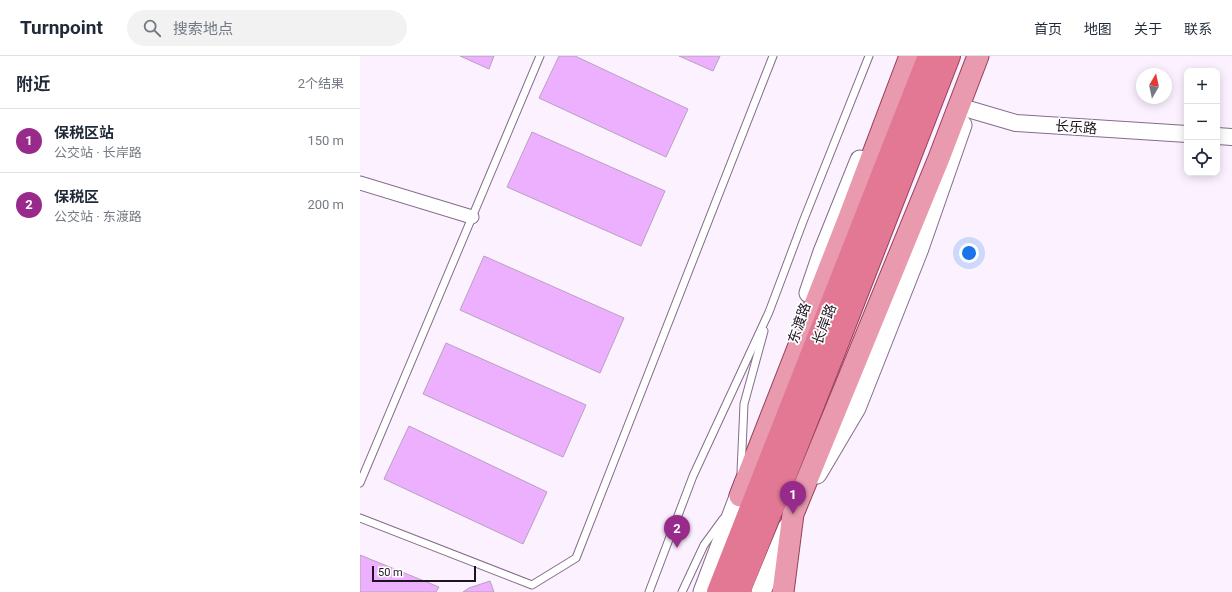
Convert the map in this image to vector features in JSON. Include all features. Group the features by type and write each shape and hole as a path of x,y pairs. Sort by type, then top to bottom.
{"highway":[{"name":"长岸路","path":"718,592 929,56"},
{"name":"长岸路","path":"739,592 949,56"}],"main road":[{"name":"东渡路","path":"703,592 740,496 823,252 901,56"},
{"path":"740,496 910,56"},
{"path":"761,592 939,158 978,56"},
{"path":"783,592 793,514 856,408 918,251 988,56"}],"street":[{"name":"长乐路","path":"968,109 1016,123 1184,134"},
{"path":"1220,136 1232,137"},
{"path":"360,183 472,217"}],"lane":[{"path":"360,483 540,56"},
{"path":"360,518 532,585 576,558 773,56"},
{"path":"649,592 693,476 769,312 807,211 869,56"},
{"path":"682,592 704,545 740,496 744,404 769,312"}],"building":[{"path":"460,56 494,56 489,69"},
{"path":"559,56 575,56 688,109 666,157 539,98"},
{"path":"679,56 720,56 713,71"},
{"path":"532,132 665,191 641,246 507,187"},
{"path":"484,256 624,318 600,373 460,310"},
{"path":"446,343 586,405 563,457 423,394"},
{"path":"409,426 547,492 523,544 384,479"},
{"path":"360,555 439,587 436,592 360,592"},
{"path":"490,581 494,592 463,592 469,588"}],"place":[{"name":"保税区站","path":"793,514"},
{"name":"保税区","path":"677,548"}]}
